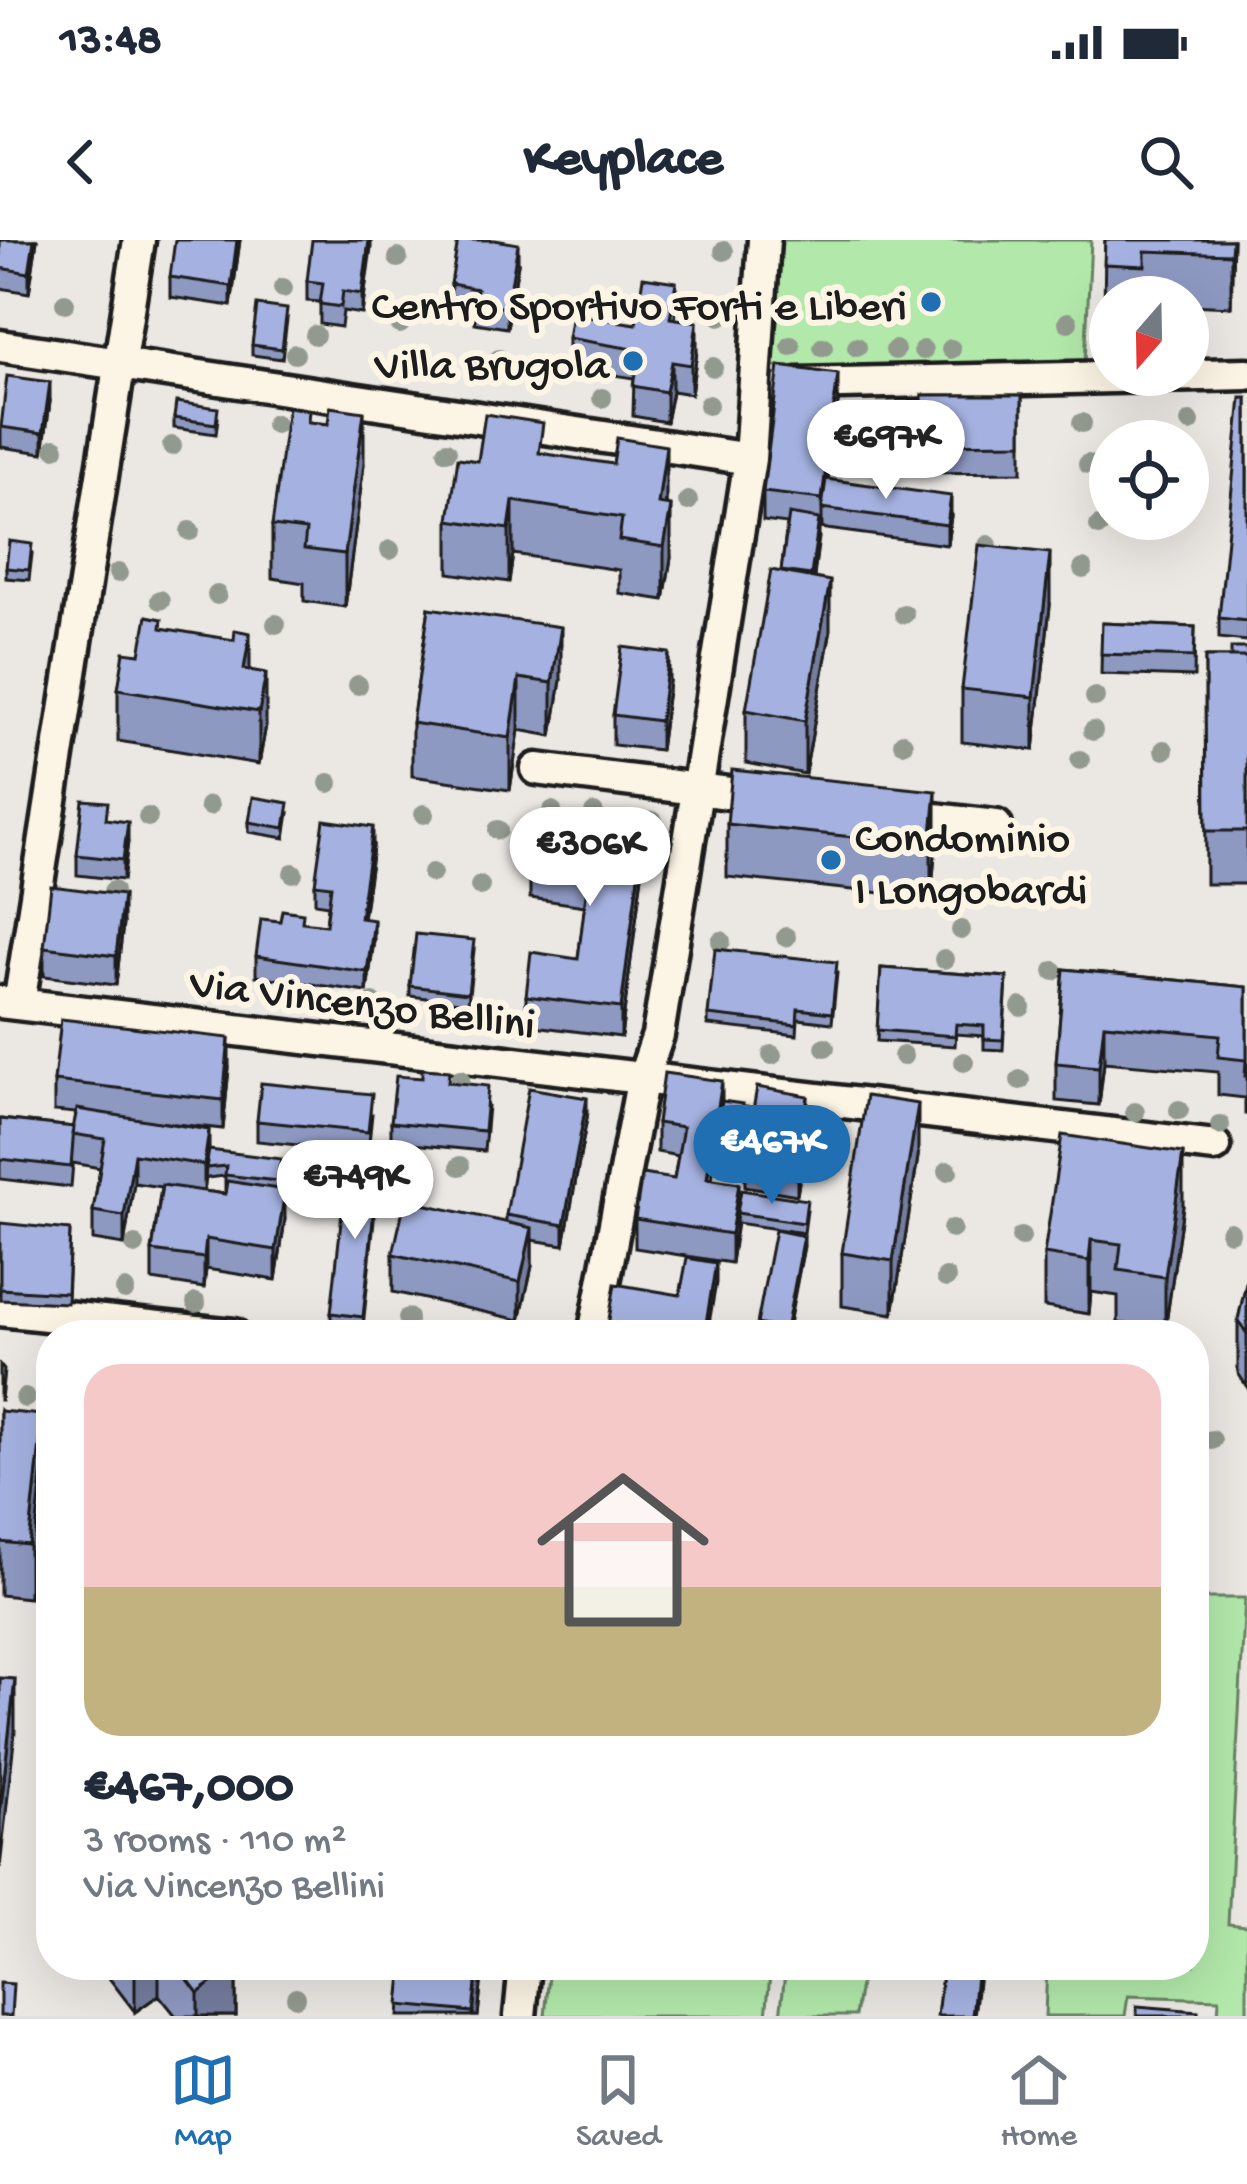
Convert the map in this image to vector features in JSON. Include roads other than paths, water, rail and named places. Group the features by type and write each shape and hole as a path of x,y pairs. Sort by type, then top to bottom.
{"street":[{"path":"9,1003 139,240"},
{"path":"597,1320 643,1082 658,1035 699,789 750,459 764,240"},
{"path":"0,346 750,459"},
{"path":"758,384 1247,374"},
{"path":"537,770 790,801"},
{"path":"859,809 996,826"},
{"name":"Via Vincenzo Bellini","path":"9,1003 643,1082 698,1083 1215,1146"},
{"path":"0,1310 94,1320"},
{"path":"520,2016 524,1980"}],"place":[{"name":"Centro Sportivo Forti e Liberi","path":"931,302"},
{"name":"Villa Brugola","path":"633,361"},
{"name":"Condominio I Longobardi","path":"831,860"}]}
